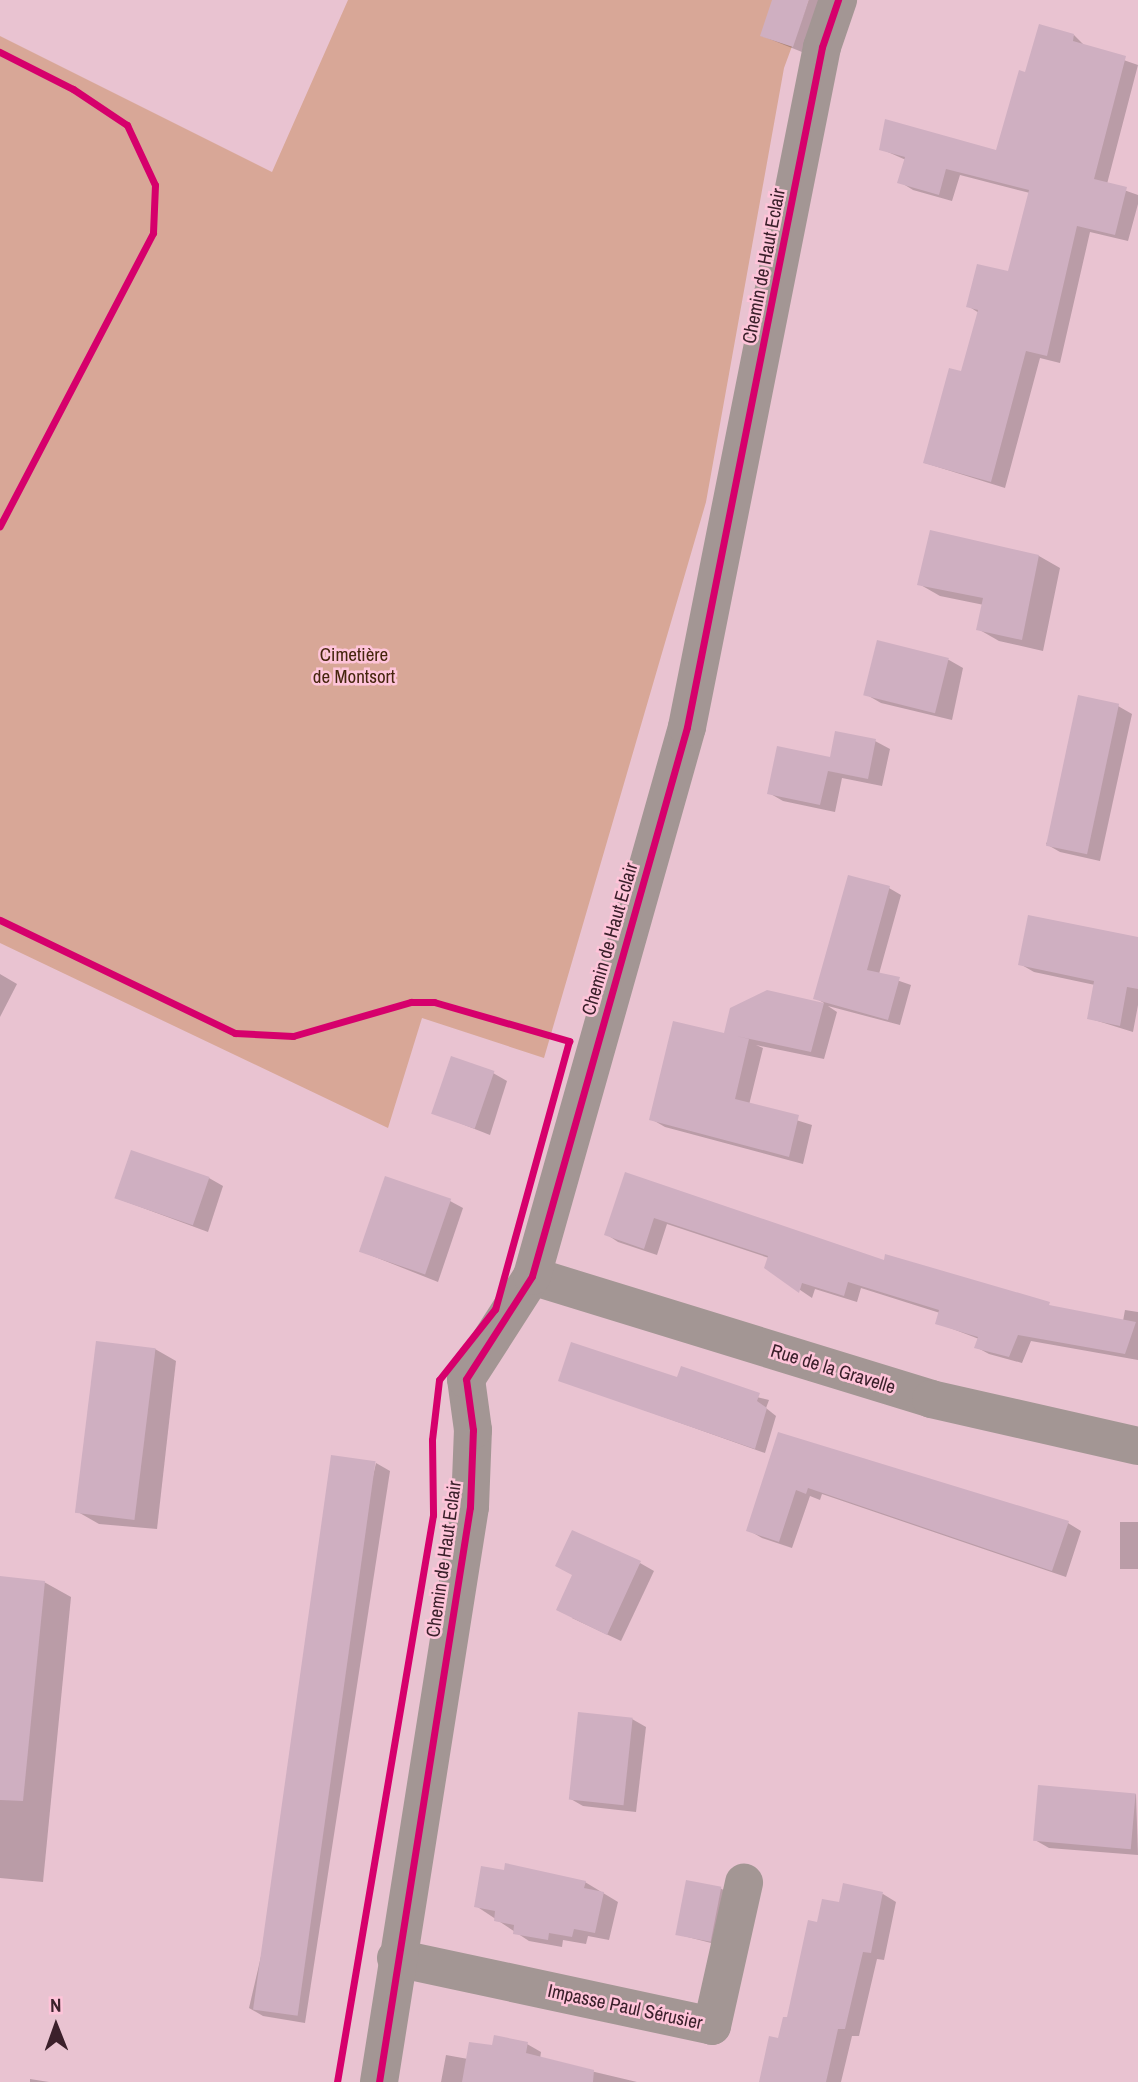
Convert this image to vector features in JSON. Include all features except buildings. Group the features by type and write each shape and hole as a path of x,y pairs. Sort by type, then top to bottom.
{"street":[{"name":"Chemin de Haut Eclair","path":"379,2082 396,1958 470,1507 473,1430 466,1379 532,1276 687,727 820,59 838,0"},
{"name":"Rue de la Gravelle","path":"532,1276 931,1399 1138,1446"},
{"name":"Impasse Paul Sérusier","path":"396,1958 712,2026 744,1883"}],"green space":[{"name":"Cimetière de Montsort","path":"348,0 809,0 784,68 706,502 544,1058 422,1018 388,1128 0,943 0,36 272,172"}],"cycle path":[{"path":"379,2082 470,1507 473,1430 466,1379 532,1276 687,727 822,47 838,0"},
{"path":"0,52 73,89 127,125 155,185 153,233 0,526"},
{"path":"0,920 235,1033 293,1036 411,1002 434,1002 569,1041 495,1309 439,1380 432,1440 433,1515 337,2082"}]}
